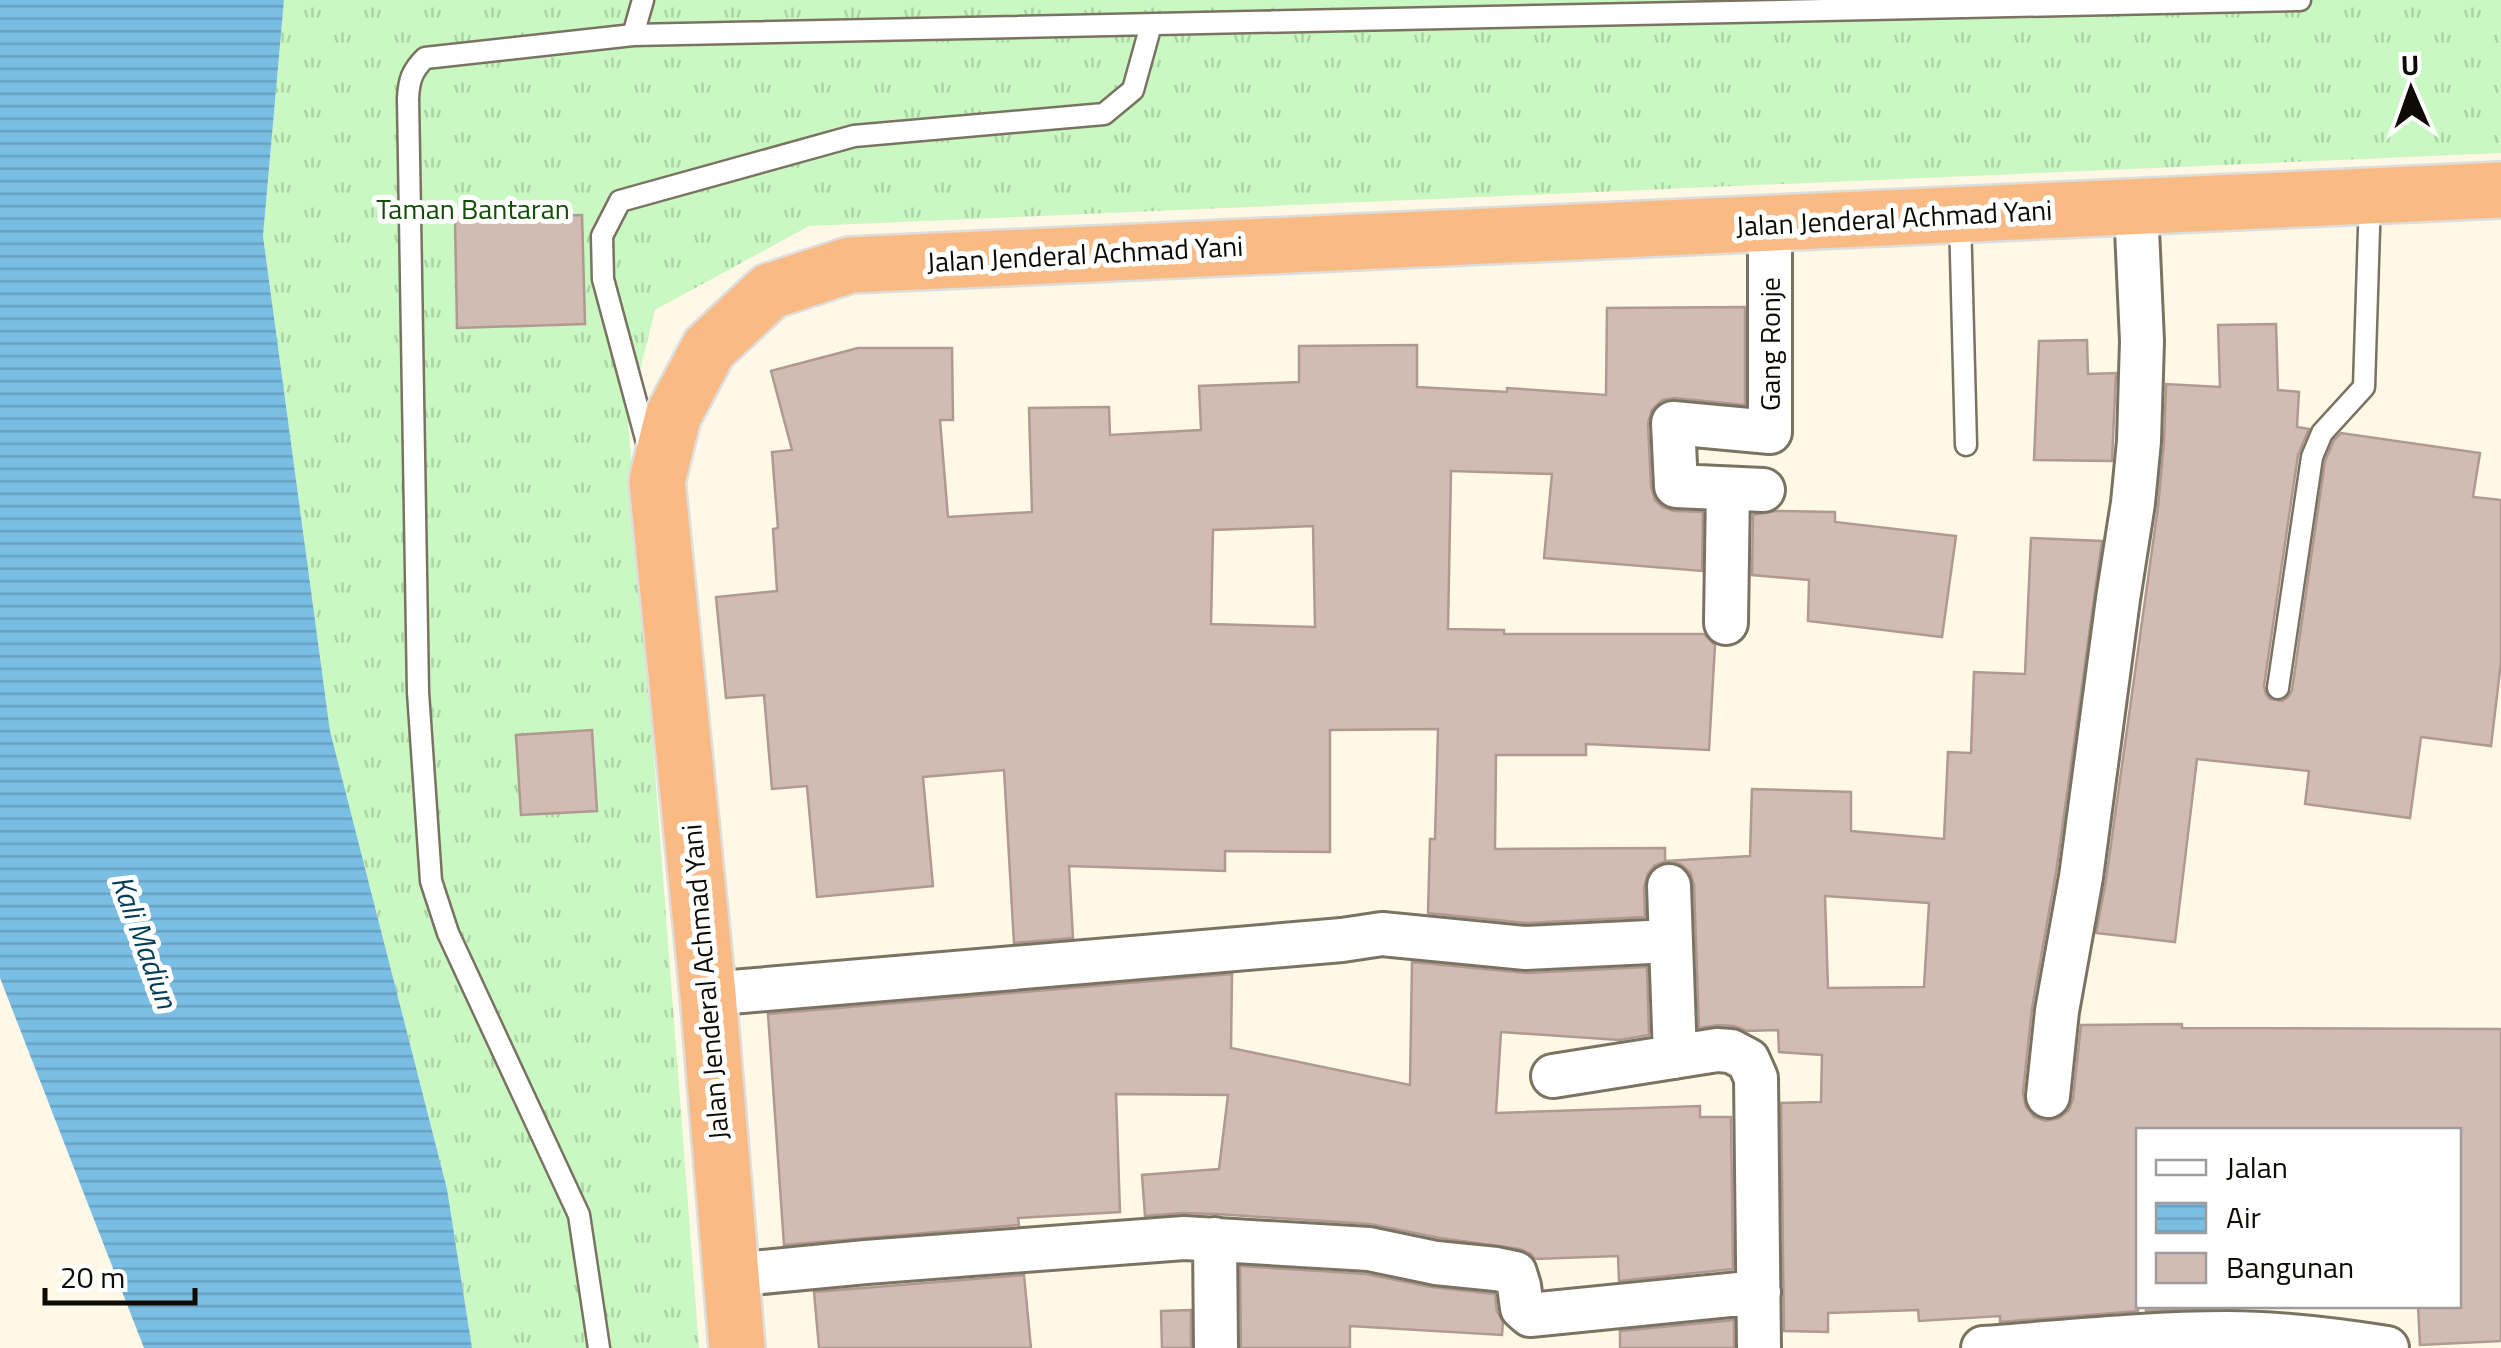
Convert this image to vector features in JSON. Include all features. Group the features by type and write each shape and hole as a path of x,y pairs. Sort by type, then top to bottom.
{"highway":[{"name":"Jalan Jenderal Achmad Yani","path":"737,1348 708,994 657,481 673,416 709,348 770,291 850,265 2501,190"}],"street":[{"path":"2048,1096 2057,1012 2081,877 2134,503 2142,340 2136,207"},
{"name":"Gang Ronje","path":"1726,623 1745,489 1676,486 1673,423 1770,432 1770,223"},
{"path":"1668,886 1674,1057"},
{"path":"708,994 1382,934 1526,948 1670,941"},
{"path":"1553,1076 1717,1050 1731,1051 1748,1060 1756,1078 1760,1348"},
{"path":"730,1274 1184,1238 1369,1249 1436,1263 1496,1268 1514,1273 1522,1308 1530,1315 1759,1292"},
{"path":"1215,1239 1216,1348"},
{"path":"1983,1348 2141,1335 2343,1341 2387,1348"}],"lane":[{"path":"633,35 643,0"},
{"path":"600,1348 579,1215 448,933 431,881 418,692 408,98 410,78 424,58 633,35 2300,0"},
{"path":"657,481 603,279 602,236 620,201 854,136 1104,114 1134,90 1151,24"},
{"path":"2278,688 2312,457 2322,433 2364,387 2370,196"},
{"path":"1960,215 1966,445"}],"green space":[{"name":"Taman Bantaran","path":"284,0 2501,0 2501,153 809,226 655,310 628,419 699,1348 472,1348 447,1189 330,731 263,236"}],"water":[{"name":"Kali Madiun","path":"0,0 284,0 263,236 330,731 447,1189 472,1348 144,1348 0,978"}],"building":[{"path":"582,215 585,324 457,328 455,218"},
{"path":"1745,307 1745,405 1662,400 1652,410 1648,423 1655,500 1674,511 1703,512 1702,571 1544,558 1552,474 1451,471 1448,629 1504,630 1504,634 1704,634 1715,645 1709,750 1586,744 1586,755 1496,755 1495,849 1665,848 1665,861 1750,856 1752,789 1851,792 1851,831 1944,839 1948,752 1971,753 1974,672 2025,674 2031,538 2102,541 2056,873 2032,1008 2023,1093 2026,1107 2034,1117 2046,1121 2069,1110 2081,1025 2501,1029 2501,1341 2420,1345 2418,1308 2461,1308 2461,1128 2136,1128 2138,1311 2000,1322 2000,1316 1919,1321 1918,1310 1828,1313 1828,1332 1784,1331 1781,1103 1821,1102 1822,1055 1779,1052 1778,1030 1747,1031 1718,1025 1699,1028 1694,885 1690,872 1680,864 1667,861 1655,865 1648,873 1644,887 1645,917 1527,923 1428,913 1438,729 1330,730 1330,852 1225,851 1225,871 1069,866 1073,938 1014,943 1004,770 923,777 933,886 817,897 807,786 772,789 764,695 726,698 716,597 777,591 773,529 778,528 772,452 792,450 771,371 858,348 952,348 953,420 940,420 948,517 1032,512 1029,408 1109,407 1110,435 1201,430 1199,386 1299,382 1299,346 1417,345 1417,387 1606,395 1607,308","holes":["1313,526 1315,627 1211,624 1213,530","1825,896 1929,903 1924,987 1828,988"]},
{"path":"2276,324 2278,390 2299,392 2297,427 2309,429 2298,455 2264,686 2266,694 2282,701 2292,690 2325,461 2334,440 2341,433 2480,453 2473,497 2501,500 2501,662 2491,746 2421,737 2410,818 2305,804 2309,771 2197,759 2175,942 2096,933 2158,507 2166,384 2220,387 2218,325"},
{"path":"2087,340 2088,374 2116,373 2112,461 2034,460 2039,341"},
{"path":"1776,511 1835,512 1835,522 1956,536 1942,637 1808,621 1809,580 1752,575 1753,515"},
{"path":"592,730 597,811 521,815 516,735"},
{"path":"1412,962 1527,973 1647,967 1649,1035 1619,1040 1501,1032 1496,1113 1700,1106 1700,1117 1731,1117 1733,1269 1619,1281 1618,1256 1535,1259 1520,1249 1370,1224 1216,1214 1145,1216 1142,1175 1219,1169 1228,1095 1116,1094 1120,1212 1018,1218 1019,1225 784,1245 768,1014 1232,974 1231,1048 1410,1085"},
{"path":"1240,1266 1366,1274 1495,1294 1503,1322 1502,1335 1350,1326 1350,1348 1241,1348"},
{"path":"1024,1275 1031,1348 819,1348 814,1292"},
{"path":"2146,1308 2218,1308 2146,1311"},
{"path":"1191,1310 1191,1348 1162,1348 1161,1311"},
{"path":"1734,1320 1734,1348 1620,1348 1620,1331"}]}
